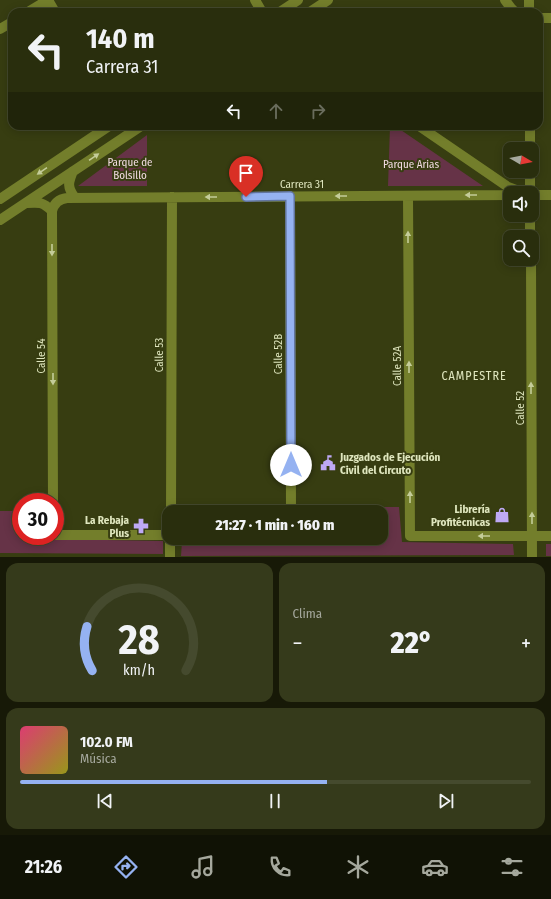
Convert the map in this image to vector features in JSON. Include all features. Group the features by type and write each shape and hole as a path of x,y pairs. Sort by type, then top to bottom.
{"street":[{"path":"35,8 48,0"},
{"path":"286,8 298,0"},
{"path":"316,8 328,0"},
{"path":"0,199 103,130"},
{"path":"0,220 135,130"},
{"path":"425,130 507,186"},
{"path":"530,130 530,142"},
{"path":"73,171 69,185 75,198"},
{"path":"539,194 551,195"},
{"name":"Carrera 31","path":"52,210 55,203 62,198 503,195"},
{"name":"Calle 52B","path":"290,196 291,505"},
{"name":"Calle 52A","path":"408,196 410,536 532,536"},
{"name":"Calle 53","path":"171,505 172,197"},
{"path":"27,203 38,202 52,210"},
{"name":"Calle 54","path":"52,210 53,493"},
{"name":"Calle 52","path":"531,266 532,557"},
{"path":"64,535 162,535"},
{"path":"532,536 551,536"},
{"path":"170,545 170,557"}],"green space":[{"name":"Parque Arias","path":"390,130 401,130 483,186 388,186"},
{"name":"Parque de Bolsillo","path":"147,135 147,186 78,186"},
{"path":"388,507 399,507 402,542 513,544 514,555 181,556 182,545 388,545"},
{"path":"0,511 12,511 12,545 64,545 64,539 162,541 163,545 163,554 0,553"},
{"path":"546,544 551,544 551,556 546,556"}],"place":[{"name":"Juzgados de Ejecución Civil del Circuto","path":"328,463"},
{"name":"Librería Profitécnicas","path":"502,515"},
{"name":"La Rebaja Plus","path":"141,526"}],"district":[{"name":"CAMPESTRE","path":"474,376"}],"route":[{"path":"246,197 290,196 291,465"}]}
